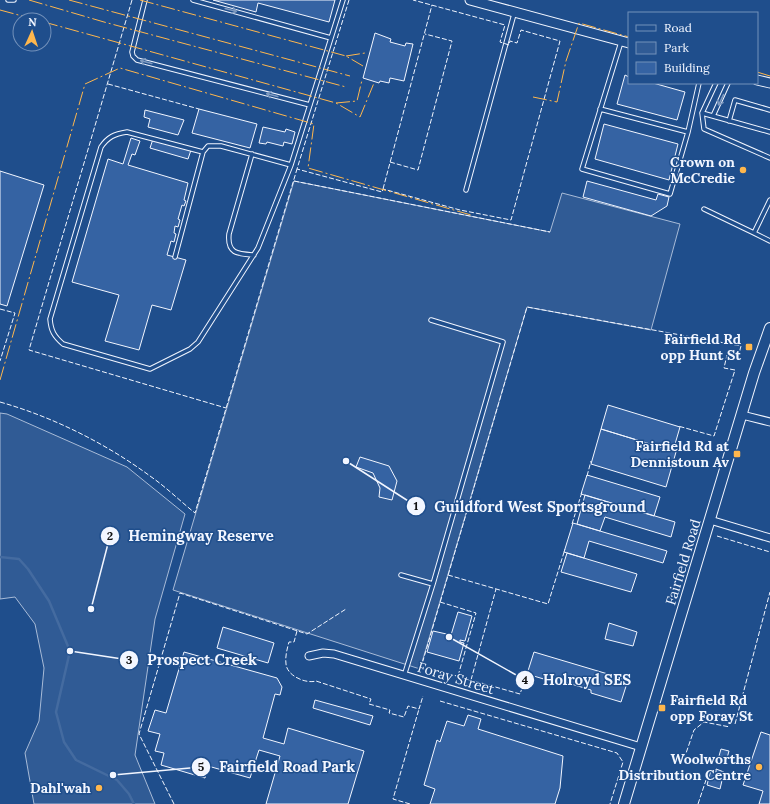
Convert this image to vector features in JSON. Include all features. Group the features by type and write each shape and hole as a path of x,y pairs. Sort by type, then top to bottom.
{"main road":[{"name":"Fairfield Road","path":"624,804 742,414 770,328"}],"street":[{"path":"470,0 625,42"},
{"path":"758,80 770,83"},
{"path":"742,414 770,422"},
{"path":"710,520 770,538"},
{"name":"Foray Street","path":"309,656 323,653 334,654 641,747"}],"lane":[{"path":"8,0 14,0"},
{"path":"145,0 132,52 133,56 137,60 310,105"},
{"path":"193,0 331,38"},
{"path":"203,152 127,132 116,133 107,139 101,148 50,319 51,330 54,337 63,344 150,369 190,349 198,342 254,255 291,165 343,0"},
{"path":"466,190 514,12"},
{"path":"625,42 600,109 582,169 670,194 688,132 699,84"},
{"path":"716,84 702,113 704,129 770,158"},
{"path":"713,116 728,84"},
{"path":"729,121 735,100 770,110"},
{"path":"600,109 688,132"},
{"path":"702,113 770,132"},
{"path":"175,257 203,152 208,146 221,146 291,165"},
{"path":"252,154 229,234 228,243 232,250 241,254 254,255"},
{"path":"754,233 770,200"},
{"path":"704,209 770,241"},
{"path":"404,676 433,584 503,342 431,320"},
{"path":"401,575 433,584"}],"green space":[{"path":"294,181 550,232 562,193 680,224 651,330 527,307 420,669 173,590"},
{"path":"0,413 7,414 127,467 185,514 155,619 135,755 155,804 34,804 25,753 39,721 44,668 35,624 15,597 0,599"}],"building":[{"path":"213,0 335,0 329,22 258,3 256,12"},
{"path":"375,33 391,39 390,42 405,46 406,43 413,44 404,81 390,78 389,83 380,81 379,83 363,78"},
{"path":"625,75 628,76 628,84 657,84 685,92 677,120 617,104"},
{"path":"199,109 257,124 250,148 192,133"},
{"path":"145,110 184,120 178,135 148,127 150,119 144,117"},
{"path":"604,124 678,144 669,180 595,159"},
{"path":"263,127 285,132 286,129 295,132 292,144 284,142 283,146 267,142 266,144 259,143"},
{"path":"131,138 140,141 135,155 132,154 128,165 188,183 184,200 186,201 184,206 182,205 178,219 180,220 178,227 175,226 174,233 176,234 174,242 171,241 167,255 186,260 171,310 152,305 139,350 105,341 119,295 72,282 108,159 123,164"},
{"path":"153,139 191,150 188,159 150,148"},
{"path":"0,171 44,185 7,306 0,304"},
{"path":"587,181 656,200 658,194 669,197 667,206 651,216 583,197"},
{"path":"608,405 680,427 673,451 601,429"},
{"path":"601,429 676,452 666,487 591,464"},
{"path":"360,457 389,466 397,481 392,500 379,497 380,488 373,473 356,467"},
{"path":"587,475 660,497 654,516 581,494"},
{"path":"585,495 675,522 671,537 605,517 600,531 577,524"},
{"path":"573,523 667,551 663,563 589,541 584,558 564,552"},
{"path":"567,553 637,574 631,592 561,572"},
{"path":"458,612 472,616 465,641 460,640 460,642 464,643 459,661 427,652 433,631 451,635"},
{"path":"609,623 637,632 633,646 605,639"},
{"path":"223,627 274,643 268,663 217,648"},
{"path":"184,652 277,678 282,687 280,695 275,694 263,738 284,744 288,728 364,751 348,804 266,804 280,756 259,750 250,778 208,766 205,778 161,765 164,753 155,751 160,734 148,731 155,710 166,713"},
{"path":"534,652 628,680 621,702 591,693 591,690 558,680 557,683 527,674"},
{"path":"315,700 373,716 370,725 313,708"},
{"path":"468,715 481,719 478,729 563,756 560,788 555,804 430,804 435,789 424,785 437,740 440,742 447,721 464,726"},
{"name":"Woolworths Distribution Centre","path":"761,732 770,735 770,804 759,804 763,791 743,785"},
{"path":"721,749 729,751 727,758 719,756"},
{"path":"716,769 724,772 720,789 707,785 711,770 716,772"}],"waterway":[{"path":"0,557 19,559 28,569 49,601 70,651 56,712 64,742 76,760 117,780 129,794 134,804"}],"fence":[{"path":"132,0 29,350 226,408"},
{"path":"349,0 297,169 382,192 383,189 460,210 511,220 560,41 521,30 517,43 510,41 509,45 500,42 505,25 413,0"},
{"path":"383,189 432,5"},
{"path":"390,162 418,170 452,41 425,34"},
{"path":"108,84 199,109"},
{"path":"0,402 59,423 97,442 156,480 195,513 297,169"},
{"path":"294,181 550,232"},
{"path":"527,674 520,694 425,667 422,664 527,307 741,346 738,357 727,355 724,368 735,370 714,436 678,426"},
{"path":"0,309 15,313 0,361"},
{"path":"587,476 591,461"},
{"path":"572,524 582,492"},
{"path":"717,536 770,552"},
{"path":"448,575 548,604 565,549"},
{"path":"471,680 496,589"},
{"path":"735,724 770,592"},
{"path":"174,804 139,734 180,593 307,634 346,609"},
{"path":"440,602 476,613 458,676"},
{"path":"297,631 294,642 289,642 286,653 286,661 287,668 298,678 312,682 316,681 371,699 369,704 390,710 389,713 404,717 408,706 419,709 423,696"},
{"path":"440,701 617,753 623,762 610,804"},
{"path":"410,804 393,799 419,709"},
{"path":"684,759 694,730 704,722 730,727"},
{"path":"698,804 706,780"}],"power":[{"path":"29,0 104,22 346,87"},
{"path":"69,0 350,76"},
{"path":"140,0 346,56 363,66"},
{"path":"0,10 12,13"},
{"path":"533,97 557,102 566,61 579,23 628,37"},
{"path":"52,24 336,103 360,117 374,83"},
{"path":"346,56 365,53"},
{"path":"0,380 85,84 120,68 314,124 308,168 471,215"},
{"path":"758,72 770,76"},
{"path":"336,103 357,101 362,80"}],"place":[{"name":"Crown on McCredie","path":"743,170"},
{"name":"Fairfield Rd opp Hunt St","path":"749,347"},
{"name":"Fairfield Rd at Dennistoun Av","path":"737,454"},
{"name":"Guildford West Sportsground","path":"346,461"},
{"name":"Hemingway Reserve","path":"91,609"},
{"name":"Holroyd SES","path":"449,637"},
{"name":"Prospect Creek","path":"70,651"},
{"name":"Fairfield Rd opp Foray St","path":"662,708"},
{"name":"Woolworths Distribution Centre","path":"759,767"},
{"name":"Fairfield Road Park","path":"113,775"},
{"name":"Dahl'wah","path":"99,788"}]}
